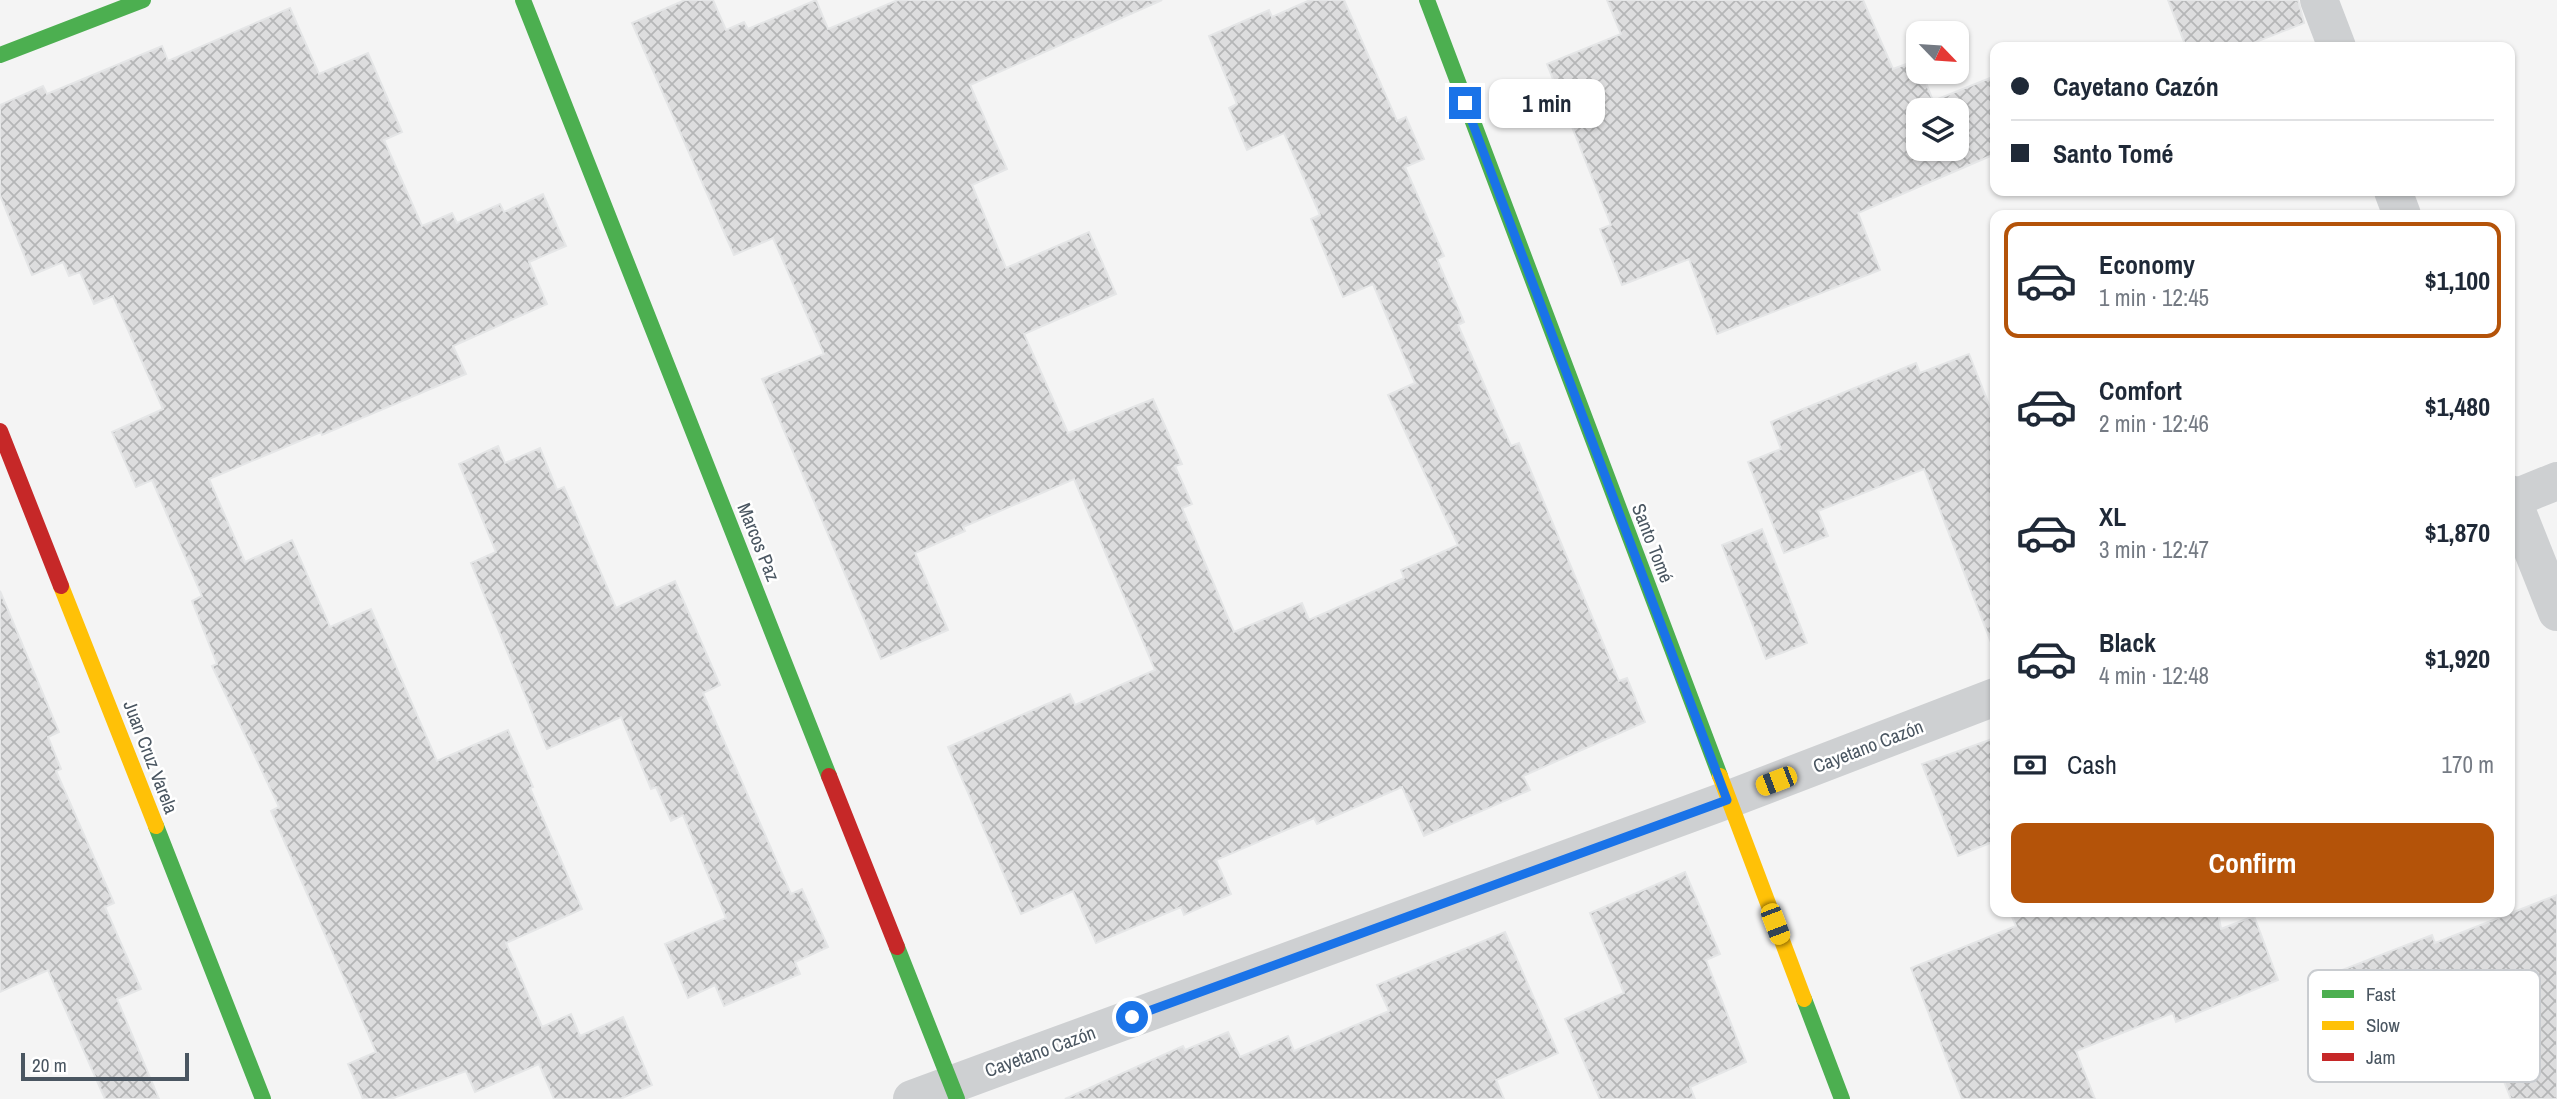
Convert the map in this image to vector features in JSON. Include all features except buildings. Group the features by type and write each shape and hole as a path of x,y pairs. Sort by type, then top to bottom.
{"street":[{"path":"0,55 143,0"},
{"name":"Marcos Paz","path":"523,0 954,1091"},
{"name":"Santo Tomé","path":"1427,0 1842,1099"},
{"path":"2319,0 2335,42"},
{"name":"Juan Cruz Varela","path":"0,431 263,1099"},
{"path":"2515,496 2557,481"},
{"path":"2515,510 2557,612"},
{"name":"Cayetano Cazón","path":"912,1099 954,1091 1990,699"}],"traffic: fast":[{"path":"0,55 143,0"},
{"path":"523,0 829,776"},
{"path":"1427,0 1720,776"},
{"path":"156,826 263,1099"},
{"path":"897,947 957,1099"},
{"path":"1804,999 1842,1099"}],"traffic: slow":[{"path":"61,586 156,826"},
{"path":"1720,776 1804,999"}],"traffic: jam":[{"path":"0,431 61,586"},
{"path":"829,776 897,947"}],"route":[{"path":"1132,1017 1727,800 1465,103"}]}
